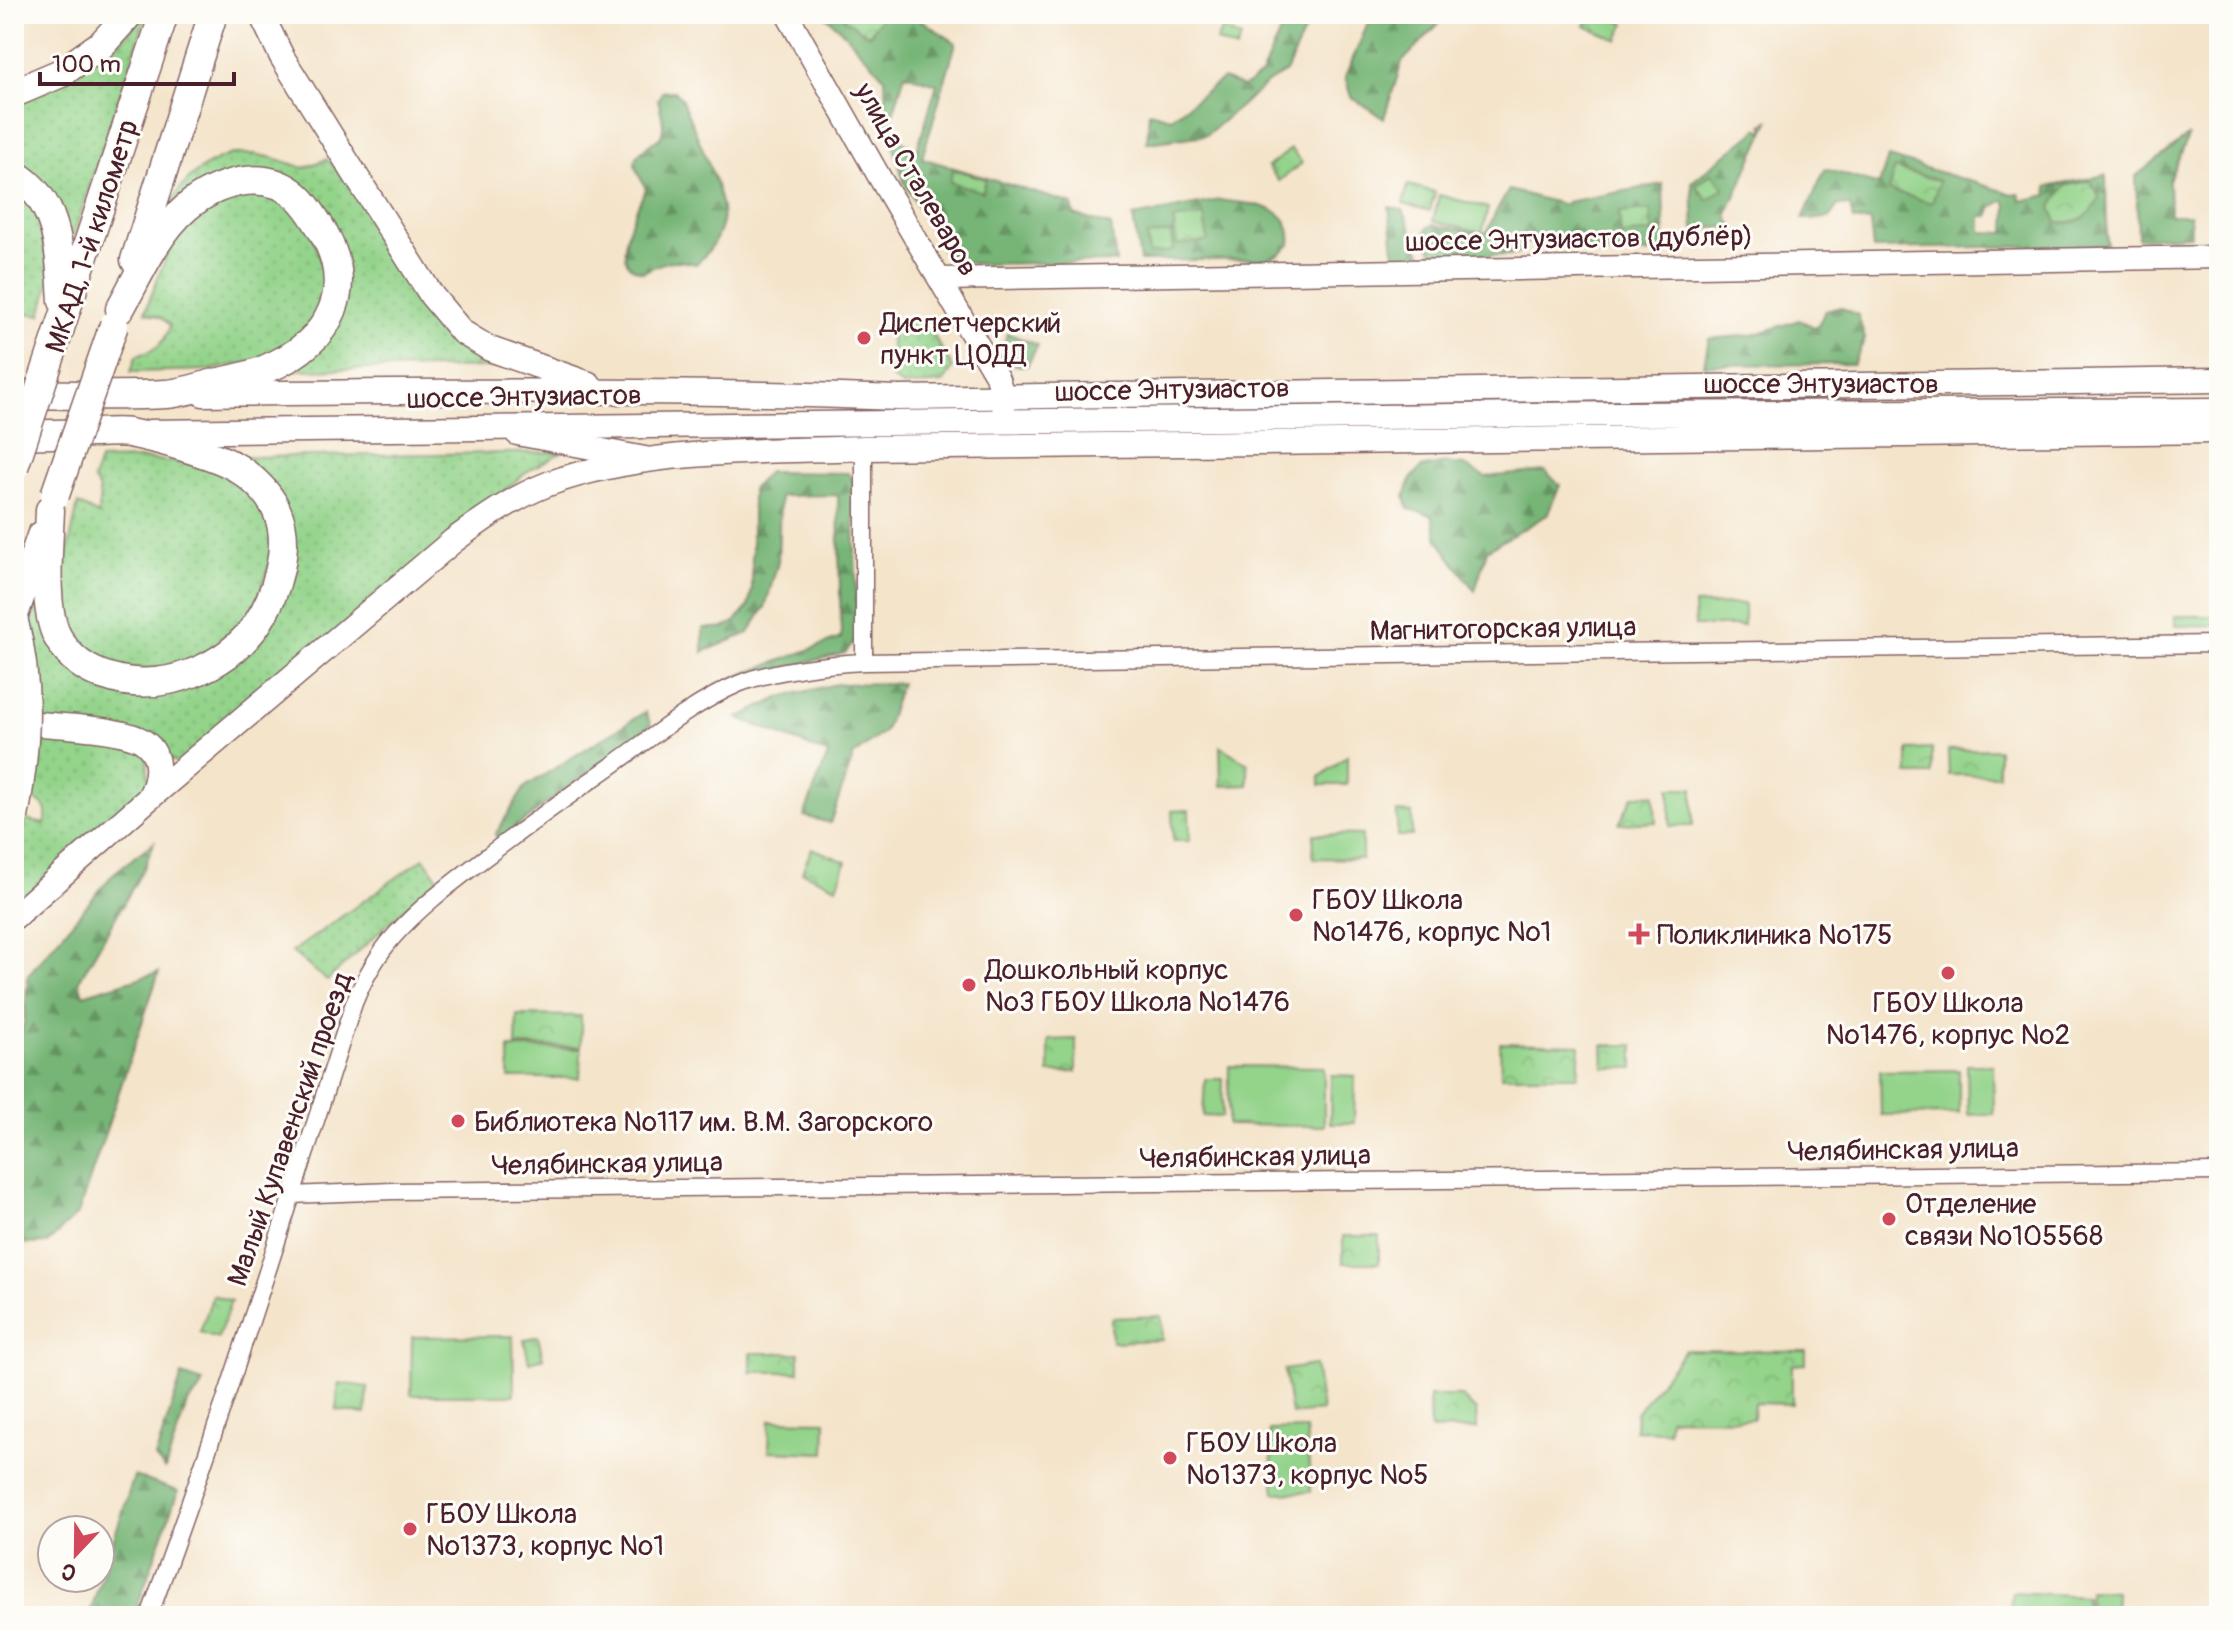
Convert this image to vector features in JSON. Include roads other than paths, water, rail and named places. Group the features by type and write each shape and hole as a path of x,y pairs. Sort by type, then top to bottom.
{"highway":[{"path":"14,93 61,73 102,44 129,14"},
{"name":"МКАД, 1-й километр","path":"14,467 23,403 62,323 164,14"},
{"name":"МКАД, 1-й километр","path":"14,615 117,317 213,14"},
{"path":"14,174 39,195 59,242 62,323"},
{"path":"23,403 169,394 264,370 303,348 326,322 337,298 339,276 336,259 326,236 295,194 281,186 260,181 223,185 186,208 171,223 117,317"},
{"path":"14,435 127,432 200,453 237,468 266,491 279,516 283,547 269,602 256,625 235,647 209,666 179,678 154,682 123,681 97,674 76,662 57,636 49,613 52,502"},
{"path":"14,622 25,679 25,737 14,818"}],"main road":[{"path":"261,14 282,57 385,222 432,296 462,332 490,349 610,391"},
{"name":"шоссе Энтузиастов","path":"169,394 610,391 898,398 2219,380"},
{"name":"шоссе Энтузиастов","path":"127,432 1607,414 2219,410"},
{"path":"14,917 148,799 453,541 484,519 546,485 600,469 649,459 864,448 2219,431"},
{"path":"14,722 119,732 145,742 157,763 156,782 148,799"}],"street":[{"name":"улица Сталеваров","path":"787,14 998,379 1003,395 1004,421"},
{"name":"шоссе Энтузиастов (дублёр)","path":"941,279 2219,257"},
{"path":"481,427 649,459"},
{"path":"864,448 864,662"},
{"name":"Магнитогорская улица","path":"788,671 864,662 2219,644"},
{"name":"Малый Купавенский проезд","path":"149,1616 196,1490 354,1003 363,981 377,960 410,918 433,898 686,714 739,684 788,671"},
{"name":"Челябинская улица","path":"291,1195 402,1191 2219,1172"}],"place":[{"name":"Диспетчерский пункт ЦОДД","path":"864,338"},
{"name":"ГБОУ Школа №1476, корпус №1","path":"1296,915"},
{"name":"Поликлиника №175","path":"1639,934"},
{"name":"ГБОУ Школа №1476, корпус №2","path":"1948,973"},
{"name":"Дошкольный корпус №3 ГБОУ Школа №1476","path":"969,985"},
{"name":"Библиотека №117 им. В.М. Загорского","path":"458,1121"},
{"name":"Отделение связи №105568","path":"1889,1219"},
{"name":"ГБОУ Школа №1373, корпус №5","path":"1170,1458"},
{"name":"ГБОУ Школа №1373, корпус №1","path":"410,1529"}]}
